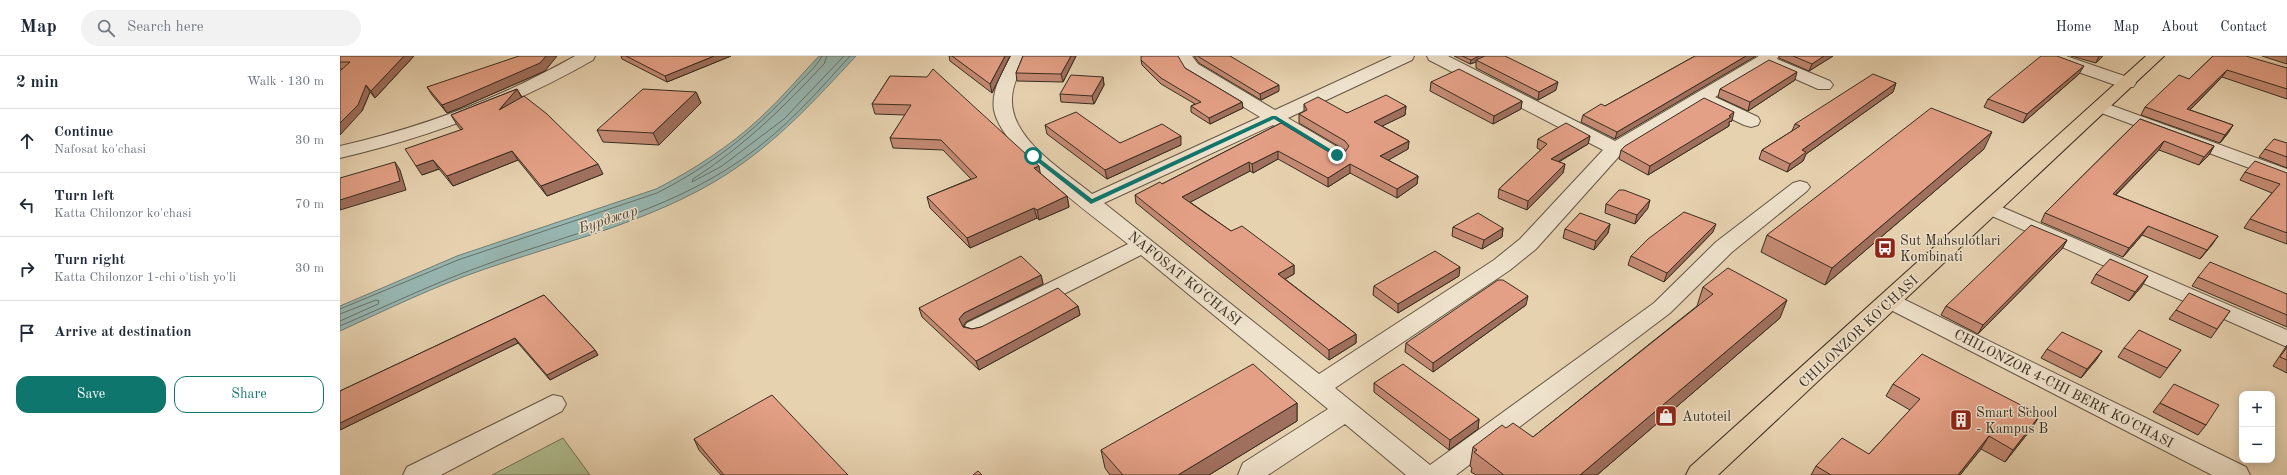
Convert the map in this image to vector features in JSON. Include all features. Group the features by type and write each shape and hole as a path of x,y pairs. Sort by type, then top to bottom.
{"main road":[{"name":"CHILONZOR KO'CHASI","path":"1700,475 2156,56"}],"street":[{"path":"340,152 420,130 486,108 542,82 587,56"},
{"name":"NAFOSAT KO'CHASI","path":"1019,56 1003,91 1002,112 1014,138 1033,156 1144,245 1424,475"},
{"path":"1184,56 1192,68 1337,155"},
{"path":"1091,202 1406,56"},
{"path":"1435,56 1615,149"},
{"path":"2050,56 2127,83"},
{"path":"1318,387 1502,265 1528,244 1615,149 1768,58 1824,86"},
{"path":"1702,98 1751,121"},
{"path":"2102,107 2287,176"},
{"path":"1436,475 1662,308 1724,247 1800,187"},
{"path":"1990,208 2287,339"},
{"path":"975,329 1144,245"},
{"name":"CHILONZOR 4-CHI BERK KO'CHASI","path":"1891,301 2236,475"},
{"path":"417,475 553,404"},
{"path":"1252,475 1253,471 1346,410"}],"green space":[{"path":"563,438 590,475 492,475"}],"water":[{"name":"Бурджар","path":"819,56 856,56 811,104 779,134 763,148 727,174 670,205 609,229 485,269 448,283 340,331 340,306 457,256 656,189 684,174 736,139 748,129 775,103"}],"building":[{"path":"340,56 404,56 371,91 366,85 358,105 340,123 340,71 350,62 340,62"},
{"path":"519,56 546,56 540,63 442,105 427,87"},
{"path":"626,56 714,56 665,76"},
{"path":"952,56 1005,56 990,84"},
{"path":"1023,56 1071,56 1061,74 1016,73"},
{"path":"1141,56 1178,56 1185,68 1242,102 1209,118 1191,106 1201,102 1161,78 1141,60"},
{"path":"1198,56 1230,56 1279,85 1260,94"},
{"path":"1462,56 1479,56 1471,60"},
{"path":"1485,56 1505,56 1558,82 1539,92 1476,60"},
{"path":"1695,56 1746,56 1617,132 1583,115 1601,104 1605,106"},
{"path":"1793,56 1824,56 1812,64"},
{"path":"2041,56 2057,56 2084,66 2027,114 1988,99"},
{"path":"2213,56 2246,56 2287,68 2287,89 2227,70 2187,109 2233,125 2225,135 2145,107 2179,75 2189,79"},
{"path":"1769,60 1797,72 1750,102 1720,89"},
{"path":"933,69 1039,166 1034,168 1067,196 1037,210 1034,208 967,238 927,197 977,177 941,140 890,138 911,105 872,104 890,76 927,77"},
{"path":"1459,69 1522,101 1494,116 1431,82"},
{"path":"1873,74 1896,83 1802,150 1806,152 1790,164 1762,150 1800,126 1795,124"},
{"path":"1071,75 1103,77 1092,96 1060,94"},
{"path":"517,89 499,110 524,96 547,114 598,164 541,186 512,151 447,176 433,160 416,166 405,149 463,129 451,115"},
{"path":"643,89 696,92 653,133 597,130"},
{"path":"1386,95 1406,106 1374,122 1409,141 1380,156 1418,176 1397,189 1350,164 1328,178 1278,151 1252,164 1249,162 1182,197 1231,231 1242,226 1294,265 1278,274 1356,334 1329,350 1135,195 1160,182 1162,184 1281,123 1329,152 1337,154 1345,152 1349,146 1345,141 1299,114 1307,110 1304,104 1318,97 1347,113"},
{"path":"1704,98 1734,112 1729,116 1731,117 1650,166 1621,150 1625,146"},
{"path":"1931,108 1992,132 1832,268 1767,235"},
{"path":"1076,112 1120,143 1162,124 1181,136 1105,170 1045,125"},
{"path":"2140,119 2214,146 2204,157 2164,141 2113,194 2218,236 2207,250 2148,226 2129,248 2045,213"},
{"path":"1566,123 1590,136 1551,159 1565,164 1528,201 1499,189 1547,144 1538,139"},
{"path":"2274,139 2287,143 2287,157 2265,149"},
{"path":"2255,161 2287,173 2287,233 2250,219 2280,184 2245,172"},
{"path":"395,162 400,181 340,200 340,178"},
{"path":"1619,190 1624,190 1650,200 1637,215 1606,204"},
{"path":"1684,212 1716,224 1667,273 1631,256 1648,239"},
{"path":"1478,213 1503,228 1484,240 1453,227"},
{"path":"1580,213 1610,224 1596,241 1565,229"},
{"path":"2031,225 2067,240 1983,325 1946,306"},
{"path":"1435,251 1460,267 1398,304 1374,286"},
{"path":"1021,256 1041,275 964,313 959,319 963,327 972,329 981,327 1058,288 1078,306 976,361 919,308"},
{"path":"2110,259 2148,276 2135,292 2096,274"},
{"path":"2210,262 2287,294 2287,315 2198,277"},
{"path":"1728,268 1787,300 1580,475 1504,475 1474,452 1477,450 1473,447 1502,425 1506,428 1513,423 1533,437 1713,294 1703,287"},
{"path":"1498,280 1503,280 1528,296 1433,363 1406,343"},
{"path":"2189,293 2230,311 2217,329 2176,310"},
{"path":"544,295 595,350 547,375 515,338 340,423 340,391"},
{"path":"2139,330 2181,350 2167,368 2124,348"},
{"path":"2062,332 2102,351 2087,369 2047,349"},
{"path":"2287,347 2287,360 2280,357"},
{"name":"Smart School - Kampus B","path":"1922,354 2040,415 2013,450 1989,436 1958,475 1831,475 1816,466 1842,438 1869,454 1920,399 1893,384"},
{"path":"1253,364 1297,403 1178,475 1123,475 1101,450"},
{"path":"1403,364 1479,419 1450,440 1374,383"},
{"path":"2174,384 2219,405 2206,425 2160,403"},
{"path":"772,395 848,475 724,475 694,439"},
{"path":"978,471 982,475 973,475"}],"place":[{"name":"Sut Mahsulotlari Kombinati","path":"1885,248"},
{"name":"Autoteil","path":"1666,416"},
{"name":"Smart School - Kampus B","path":"1961,420"}],"route":[{"path":"1033,156 1091,202 1274,117 1337,155"}]}
